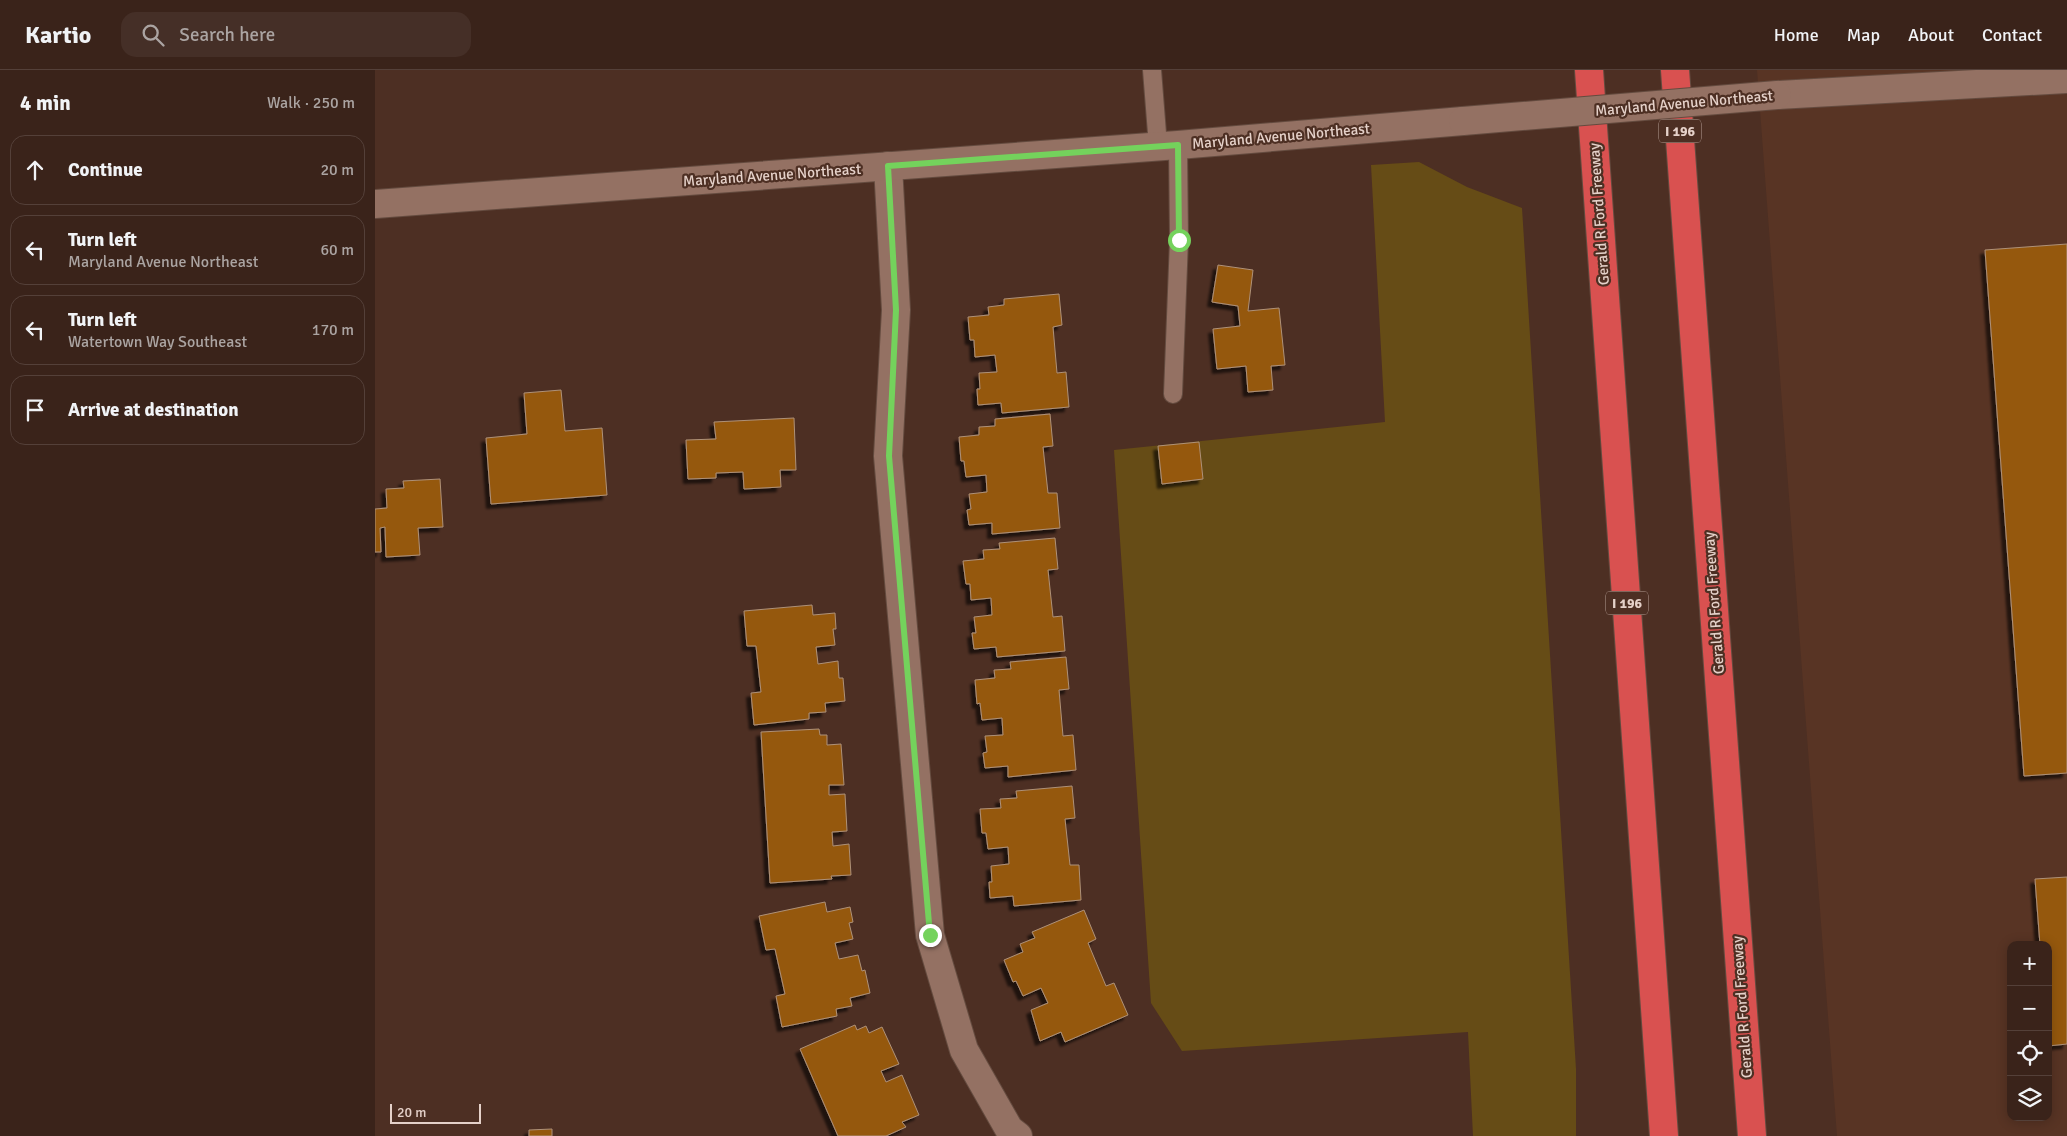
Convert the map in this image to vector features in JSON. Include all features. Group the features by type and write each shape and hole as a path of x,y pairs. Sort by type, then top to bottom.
{"highway":[{"name":"Gerald R Ford Freeway","path":"1589,70 1664,1136"},
{"name":"Gerald R Ford Freeway","path":"1675,70 1752,1136"},
{"path":"1681,70 1685,191"}],"street":[{"name":"Maryland Avenue Northeast","path":"375,204 1168,146 1777,95 2067,78"},
{"path":"888,166 896,310 889,456 930,935 964,1050 1009,1129 1017,1136"}],"lane":[{"path":"1152,70 1168,146 1179,240 1173,394"}],"shaded area":[{"path":"1757,70 2067,70 2067,1136 1837,1136"},
{"path":"1419,162 1467,187 1522,208 1576,1069 1576,1136 1473,1136 1468,1032 1182,1051 1151,1003 1114,450 1385,422 1371,165"}],"building":[{"path":"2067,244 2067,773 2024,776 1985,250"},
{"path":"1218,265 1253,270 1248,311 1279,308 1285,365 1271,366 1273,390 1248,392 1246,366 1217,369 1213,329 1240,326 1238,306 1212,302"},
{"path":"1059,294 1062,325 1053,327 1057,373 1066,372 1069,407 1002,413 1001,403 978,405 979,373 997,372 995,355 975,357 974,340 970,340 968,317 989,315 988,307 1004,305 1004,299"},
{"path":"561,390 565,431 602,428 607,495 491,504 486,438 527,434 524,393"},
{"path":"1050,414 1053,446 1043,447 1048,493 1057,493 1060,528 992,534 992,523 969,525 967,510 971,509 969,494 987,492 986,475 966,477 964,461 961,461 959,437 979,435 979,427 995,426 995,419"},
{"path":"794,418 796,470 780,470 781,487 744,489 743,472 716,473 716,478 688,479 686,440 716,439 714,422"},
{"path":"1199,442 1203,479 1162,484 1158,446"},
{"path":"440,479 443,527 418,528 420,555 386,557 385,527 380,528 381,552 375,552 375,509 387,508 386,489 404,488 403,481"},
{"path":"1055,538 1058,569 1048,570 1053,617 1062,616 1065,651 997,657 996,647 974,649 972,633 976,633 974,617 992,615 991,598 971,600 970,584 966,584 963,561 984,559 983,550 1000,549 999,543"},
{"path":"812,605 813,615 835,613 836,629 833,629 835,645 816,647 818,664 838,661 839,678 843,678 845,701 825,703 826,712 809,713 809,719 754,725 751,693 761,692 756,646 747,646 744,611"},
{"path":"1066,657 1069,689 1059,690 1063,736 1073,735 1076,770 1008,777 1008,766 985,768 983,753 987,752 985,736 1003,735 1002,718 982,720 980,703 977,704 975,680 995,678 994,670 1011,669 1010,662"},
{"path":"819,729 820,735 827,735 827,745 841,744 844,785 829,785 829,795 845,794 847,831 832,832 833,846 849,844 851,875 831,876 832,879 770,883 761,732"},
{"path":"1072,786 1075,818 1065,819 1070,865 1079,865 1081,900 1014,906 1013,896 990,898 991,866 1009,864 1008,847 988,849 986,833 982,833 980,809 1001,808 1000,799 1017,798 1016,791"},
{"path":"2067,877 2067,1044 2052,1046 2052,941 2040,941 2035,879"},
{"path":"825,902 827,912 850,907 853,922 849,923 853,939 835,943 839,959 858,955 862,971 865,970 870,993 850,998 852,1006 836,1009 837,1016 782,1027 776,996 785,994 775,949 766,950 759,916"},
{"path":"1084,910 1096,939 1088,943 1106,986 1114,983 1128,1015 1065,1042 1061,1032 1040,1041 1031,1010 1048,1003 1041,988 1023,996 1016,981 1013,982 1004,960 1023,952 1020,944 1035,938 1032,932"},
{"path":"855,1025 857,1030 866,1026 869,1033 882,1027 899,1064 881,1071 886,1082 902,1075 919,1115 902,1122 906,1127 886,1136 838,1136 800,1049"},
{"path":"552,1129 552,1136 529,1136 529,1130"}],"route":[{"path":"930,935 889,456 896,310 888,166 1178,145 1179,240"}]}
